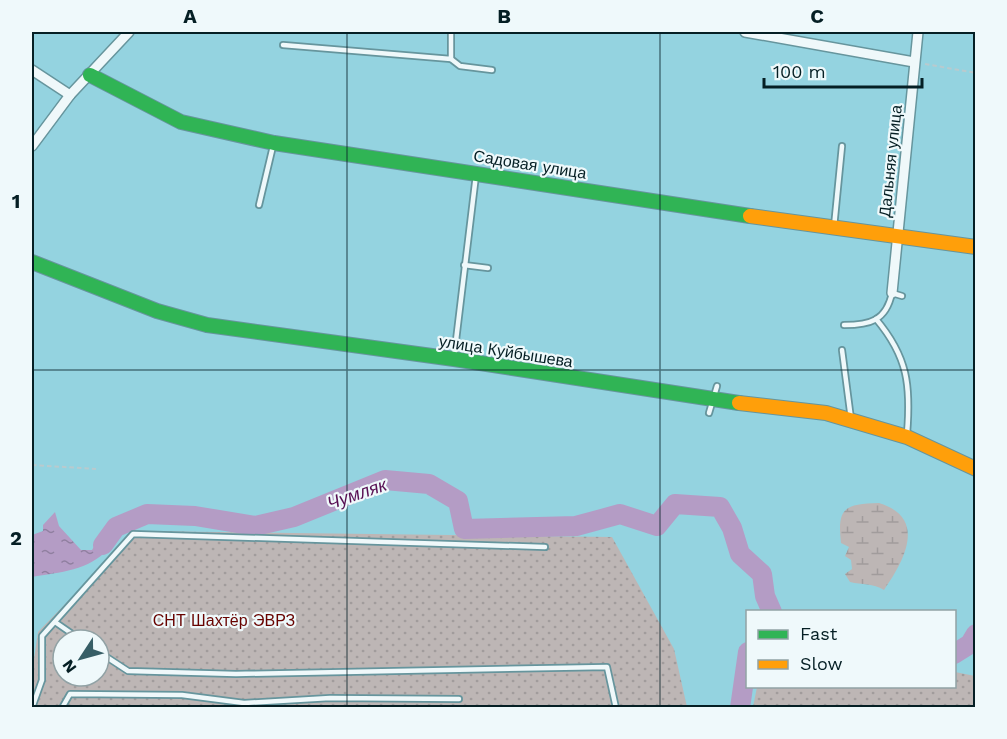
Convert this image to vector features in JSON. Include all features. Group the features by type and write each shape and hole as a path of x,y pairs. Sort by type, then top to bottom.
{"street":[{"path":"32,146 70,96 129,32"},
{"path":"745,32 914,62"},
{"name":"Дальняя улица","path":"892,293 918,32"},
{"path":"32,70 70,96"},
{"name":"Садовая улица","path":"90,75 181,122 274,143 897,238 975,247"},
{"name":"улица Куйбышева","path":"32,262 157,311 207,325 454,359 713,400 826,412 907,437 975,469"}],"lane":[{"path":"451,32 451,59"},
{"path":"283,45 451,59 460,66 492,70"},
{"path":"259,205 274,143"},
{"path":"834,228 842,146"},
{"path":"454,359 476,172"},
{"path":"464,265 488,268"},
{"path":"844,325 857,325 876,319 889,307 892,293 902,296"},
{"path":"876,319 892,338 905,368 910,395 907,437"},
{"path":"842,350 851,419"},
{"path":"32,708 42,680 42,636 133,534 545,548"},
{"path":"55,622 64,628"},
{"path":"111,660 128,671 236,674 608,667 616,708"},
{"path":"62,708 69,694 182,695 244,703 330,698 459,699"}],"path":[{"path":"914,62 975,73"},
{"path":"32,465 96,470"}],"green space":[{"path":"879,503 894,510 903,519 907,529 904,554 884,590 872,585 850,582 845,574 852,569 851,560 845,556 849,547 841,543 840,531 840,522 845,510 858,505"},
{"name":"СНТ Шахтёр ЭВРЗ","path":"136,531 612,537 674,649 687,707 32,708 32,672 38,632"},
{"path":"956,672 975,676 975,707 753,707 757,688 956,688"}],"water":[{"path":"55,512 59,526 81,550 92,550 104,528 116,519 118,534 109,548 92,562 63,572 32,577 32,535 43,531 43,525"}],"waterway":[{"name":"Чумляк","path":"103,545 116,527 147,514 195,516 255,526 294,517 385,480 429,484 458,501 464,529 576,526 620,514 657,526 675,504 720,507 732,528 740,554 762,574 765,596 771,610"},
{"name":"Чумляк","path":"956,653 970,644 976,634"},
{"path":"740,708 746,666"}],"traffic: fast":[{"path":"90,75 181,122 274,143 750,216"},
{"path":"32,262 157,311 207,325 454,359 739,403"}],"traffic: slow":[{"path":"750,216 976,247"},
{"path":"739,403 826,413 907,437 976,469"}]}
